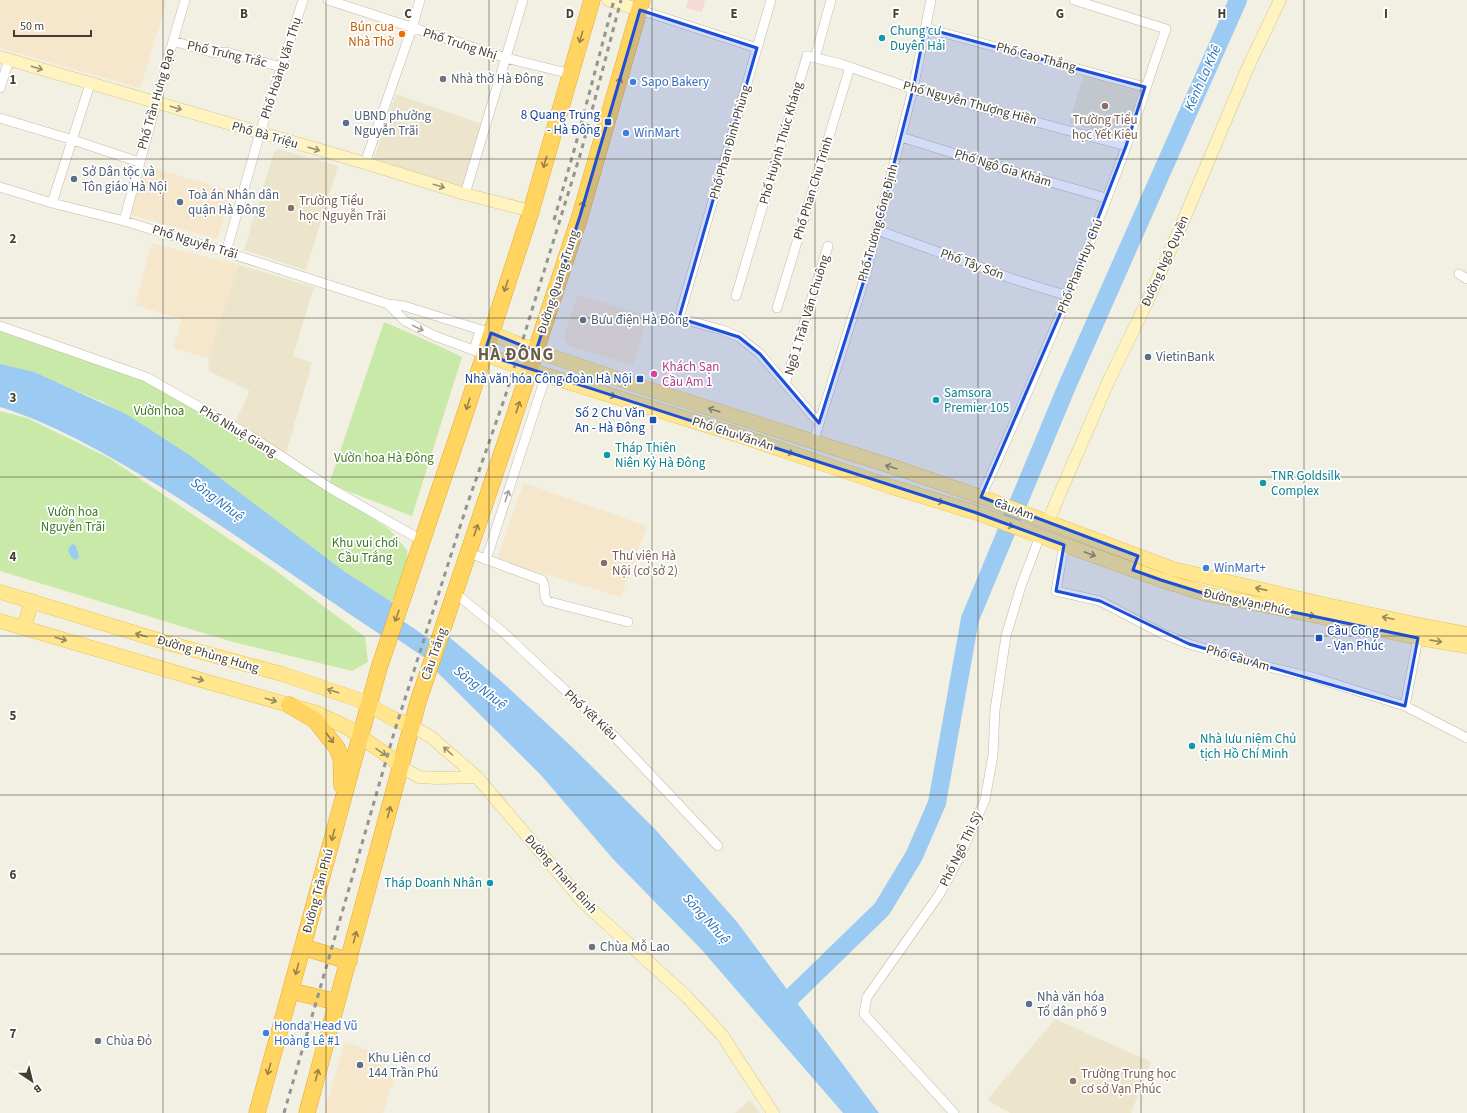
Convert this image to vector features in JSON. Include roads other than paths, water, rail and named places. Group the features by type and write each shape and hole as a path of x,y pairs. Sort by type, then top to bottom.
{"highway":[{"path":"422,540 479,352 531,211 592,0"},
{"name":"Đường Quang Trung","path":"453,600 580,216 641,5"},
{"name":"Đường Trần Phú","path":"257,1113 379,668 422,540"},
{"name":"Cầu Trắng","path":"412,726 418,702 453,600"},
{"path":"289,705 315,720 337,748 341,758 341,777 344,798"},
{"path":"307,1113 412,726"},
{"path":"303,947 349,961"},
{"path":"291,991 337,1002"}],"main road":[{"name":"Phố Chu Văn An","path":"486,332 553,357 984,498"},
{"name":"Phố Chu Văn An","path":"479,352 530,370 735,434 978,514"},
{"path":"546,375 553,357"},
{"path":"735,434 741,419"},
{"path":"913,493 920,490 922,486 919,476"},
{"name":"Cầu Am","path":"984,498 1044,520"},
{"path":"978,514 971,507 970,503 974,499 984,498"},
{"name":"Cầu Am","path":"978,514 1037,535"},
{"name":"Đường Vạn Phúc","path":"1044,520 1173,569 1421,626 1467,634"},
{"name":"Đường Vạn Phúc","path":"1037,535 1133,570 1206,594 1418,638 1467,646"},
{"path":"1133,570 1138,556"},
{"name":"Đường Phùng Hưng","path":"0,592 168,643 282,674 359,700 412,726"},
{"path":"24,628 32,601"},
{"name":"Đường Phùng Hưng","path":"0,621 317,713 348,728 391,758 401,768"}],"street":[{"name":"Phố Trần Hưng Đạo","path":"124,221 172,41 186,0"},
{"name":"Phố Hoàng Văn Thụ","path":"226,252 260,134 303,0"},
{"name":"Phố Trưng Nhị","path":"328,0 506,58 571,74"},
{"path":"365,163 412,28 420,0"},
{"path":"465,194 523,0"},
{"path":"608,0 641,5 757,48"},
{"name":"Phố Phan Đình Phùng","path":"770,0 679,318 722,330 739,337 760,354 785,384"},
{"path":"815,58 831,0"},
{"name":"Phố Trương Công Định","path":"813,443 865,278 914,89 931,0"},
{"name":"Phố Phan Huy Chú","path":"984,498 1068,296 1126,146 1166,29 1074,0"},
{"name":"Đường Ngô Quyền","path":"1044,520 1178,233 1249,65 1280,0"},
{"name":"Phố Cao Thắng","path":"925,28 1146,87"},
{"name":"Phố Trưng Trắc","path":"172,41 214,53 226,52 282,67"},
{"name":"Phố Huỳnh Thúc Kháng","path":"736,296 807,56 815,58"},
{"name":"Phố Nguyễn Thượng Hiền","path":"815,58 850,67 914,89 1126,146"},
{"path":"0,88 4,59"},
{"name":"Phố Bà Triệu","path":"4,59 156,102 260,134 365,163 465,194 531,211"},
{"name":"Phố Phan Chu Trinh","path":"777,308 850,67"},
{"path":"52,203 90,84"},
{"path":"0,118 139,162"},
{"name":"Phố Ngô Gia Khảm","path":"901,137 1106,198"},
{"name":"Phố Nguyễn Trãi","path":"0,187 52,203 124,221 388,304 404,306 486,332"},
{"name":"Phố Tây Sơn","path":"877,230 1016,280 1068,296"},
{"name":"Ngõ 1 Trần Văn Chuông","path":"785,384 828,246"},
{"name":"Phố Nguyễn Trãi","path":"388,304 405,321 435,336 479,352"},
{"name":"Phố Nhuệ Giang","path":"0,326 146,378 252,437 330,488 422,540"},
{"path":"486,560 546,375"},
{"path":"785,384 819,423"},
{"name":"Phố Ngô Thì Sỹ","path":"954,1113 864,1014 867,997 939,895 959,858 985,800 993,755 995,710 1006,636 1037,535"},
{"name":"Phố Cầu Am","path":"1064,545 1056,592 1100,601 1160,633 1189,644 1268,667 1316,678 1405,706 1467,738"},
{"path":"469,553 542,580 545,585 545,598 547,601 628,622"},
{"name":"Phố Yết Kiêu","path":"453,600 504,633 613,735 718,846"},
{"path":"1405,706 1418,638"},
{"name":"Đường Thanh Bình","path":"412,726 431,737 477,777 583,902 687,997 722,1035 773,1113"},
{"path":"401,768 419,777 477,777"}],"water":[{"path":"0,364 34,372 126,414 191,456 345,572 398,606 387,639 227,530 129,468 66,434 16,412 0,407"},
{"path":"73,544 76,546 79,554 79,557 76,560 72,558 68,551 70,546"},
{"path":"448,636 501,681 572,747 654,828 737,922 879,1113 843,1113 701,949 613,859 540,774 436,671"}],"waterway":[{"name":"Kênh La Khê","path":"777,1011 882,909 914,856 937,803 970,619 1067,386 1238,0"},
{"name":"Sông Nhuệ","path":"381,617 447,662"}],"railway":[{"path":"554,220 614,0"},
{"path":"284,1113 394,733 467,505 505,397 581,152 621,0"}],"place":[{"name":"Bún cua Nhà Thờ","path":"402,34"},
{"name":"Chung cư Duyên Hải","path":"882,38"},
{"name":"Nhà thờ Hà Đông","path":"443,79"},
{"name":"Sapo Bakery","path":"633,82"},
{"name":"Trường Tiểu học Yết Kiêu","path":"1105,106"},
{"name":"8 Quang Trung - Hà Đông","path":"608,122"},
{"name":"UBND phường Nguyễn Trãi","path":"346,123"},
{"name":"WinMart","path":"626,133"},
{"name":"Sở Dân tộc và Tôn giáo Hà Nội","path":"74,179"},
{"name":"Toà án Nhân dân quận Hà Đông","path":"180,202"},
{"name":"Trường Tiểu học Nguyễn Trãi","path":"291,208"},
{"name":"Bưu điện Hà Đông","path":"583,320"},
{"name":"VietinBank","path":"1148,357"},
{"name":"Khách Sạn Cầu Am 1","path":"654,374"},
{"name":"Nhà văn hóa Công đoàn Hà Nội","path":"640,379"},
{"name":"Samsora Premier 105","path":"936,400"},
{"name":"Số 2 Chu Văn An - Hà Đông","path":"653,420"},
{"name":"Tháp Thiên Niên Kỷ Hà Đông","path":"607,455"},
{"name":"TNR Goldsilk Complex","path":"1263,483"},
{"name":"Thư viện Hà Nội (cơ sở 2)","path":"604,563"},
{"name":"WinMart+","path":"1206,568"},
{"name":"Cầu Cong - Vạn Phúc","path":"1319,638"},
{"name":"Nhà lưu niệm Chủ tịch Hồ Chí Minh","path":"1192,746"},
{"name":"Tháp Doanh Nhân","path":"490,883"},
{"name":"Chùa Mỗ Lao","path":"592,947"},
{"name":"Nhà văn hóa Tổ dân phố 9","path":"1029,1004"},
{"name":"Honda Head Vũ Hoàng Lê #1","path":"266,1033"},
{"name":"Chùa Đỏ","path":"98,1041"},
{"name":"Khu Liên cơ 144 Trần Phú","path":"360,1065"},
{"name":"Trường Trung học cơ sở Vạn Phúc","path":"1073,1081"}],"district":[{"name":"HÀ ĐÔNG","path":"516,355"}],"park label":[{"name":"Vườn hoa","path":"159,411"},
{"name":"Vườn hoa Hà Đông","path":"384,458"},
{"name":"Vườn hoa Nguyễn Trãi","path":"73,520"},
{"name":"Khu vui chơi Cầu Trắng","path":"365,550"}]}
